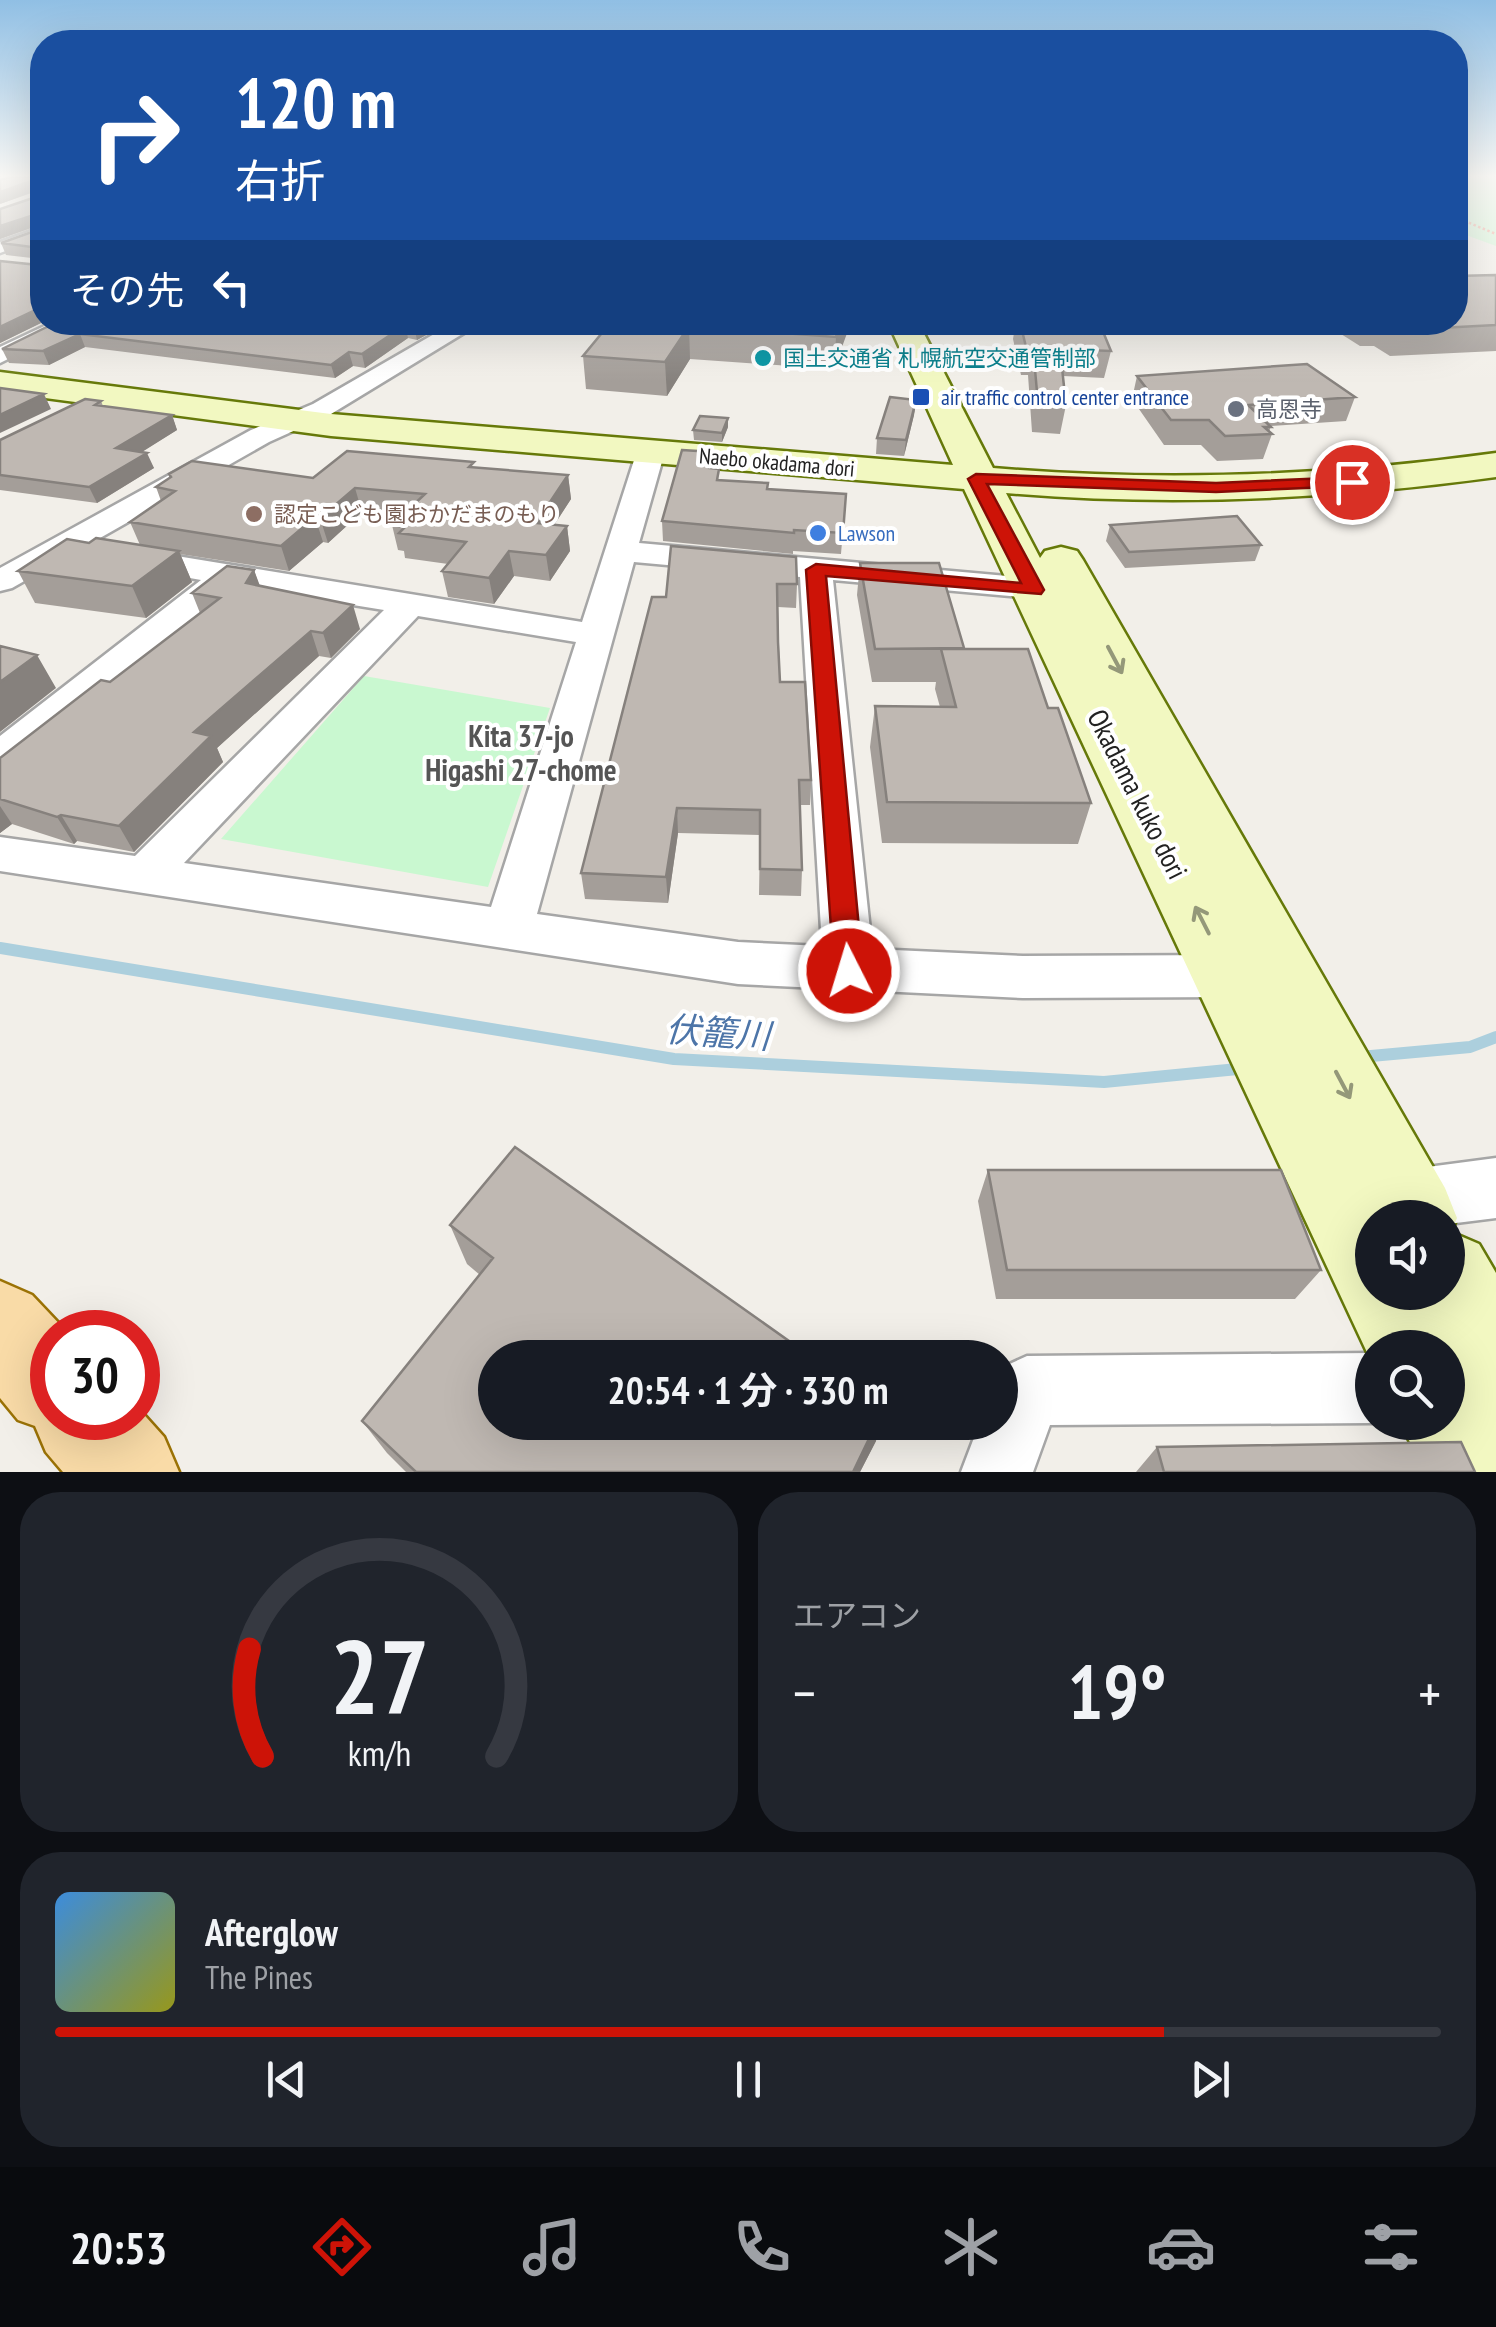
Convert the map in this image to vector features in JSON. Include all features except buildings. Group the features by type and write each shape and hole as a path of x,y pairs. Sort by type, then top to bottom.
{"main road":[{"name":"Okadama kuko dori","path":"911,335 997,480 1056,590 1258,994 1372,1200"},
{"name":"Okadama kuko dori","path":"936,335 997,480"},
{"name":"Naebo okadama dori","path":"0,382 295,421 997,480 1144,487 1292,485 1383,480 1496,464"},
{"path":"1465,1306 1496,1362"},
{"path":"0,1327 30,1361"},
{"path":"100,1440 129,1472"},
{"path":"1459,1440 1474,1472"}],"street":[{"path":"0,356 44,335"},
{"path":"0,581 56,546 449,335"},
{"path":"62,416 98,397"},
{"path":"508,929 651,452"},
{"path":"56,546 596,634"},
{"path":"620,551 1056,590"},
{"path":"816,570 849,971"},
{"path":"0,757 228,575"},
{"path":"147,873 409,605"},
{"path":"0,854 738,963 1024,977 1258,994"},
{"path":"1448,1200 1496,1188"},
{"path":"996,1472 1027,1392 1355,1388"}],"green space":[{"path":"364,676 550,708 488,887 221,839"}],"waterway":[{"name":"伏籠川","path":"0,948 674,1059 1104,1082 1248,1068"},
{"name":"伏籠川","path":"1360,1057 1470,1047 1496,1037"}],"place":[{"name":"国土交通省 札幌航空交通管制部","path":"763,358"},
{"name":"air traffic control center entrance","path":"921,397"},
{"name":"高恩寺","path":"1236,409"},
{"name":"認定こども園おかだまのもり","path":"254,514"},
{"name":"Lawson","path":"818,533"}],"district":[{"name":"Kita 37-jo Higashi 27-chome","path":"521,752"}],"route":[{"path":"849,971 816,570 1034,590 976,479 1216,488 1352,482"}]}
